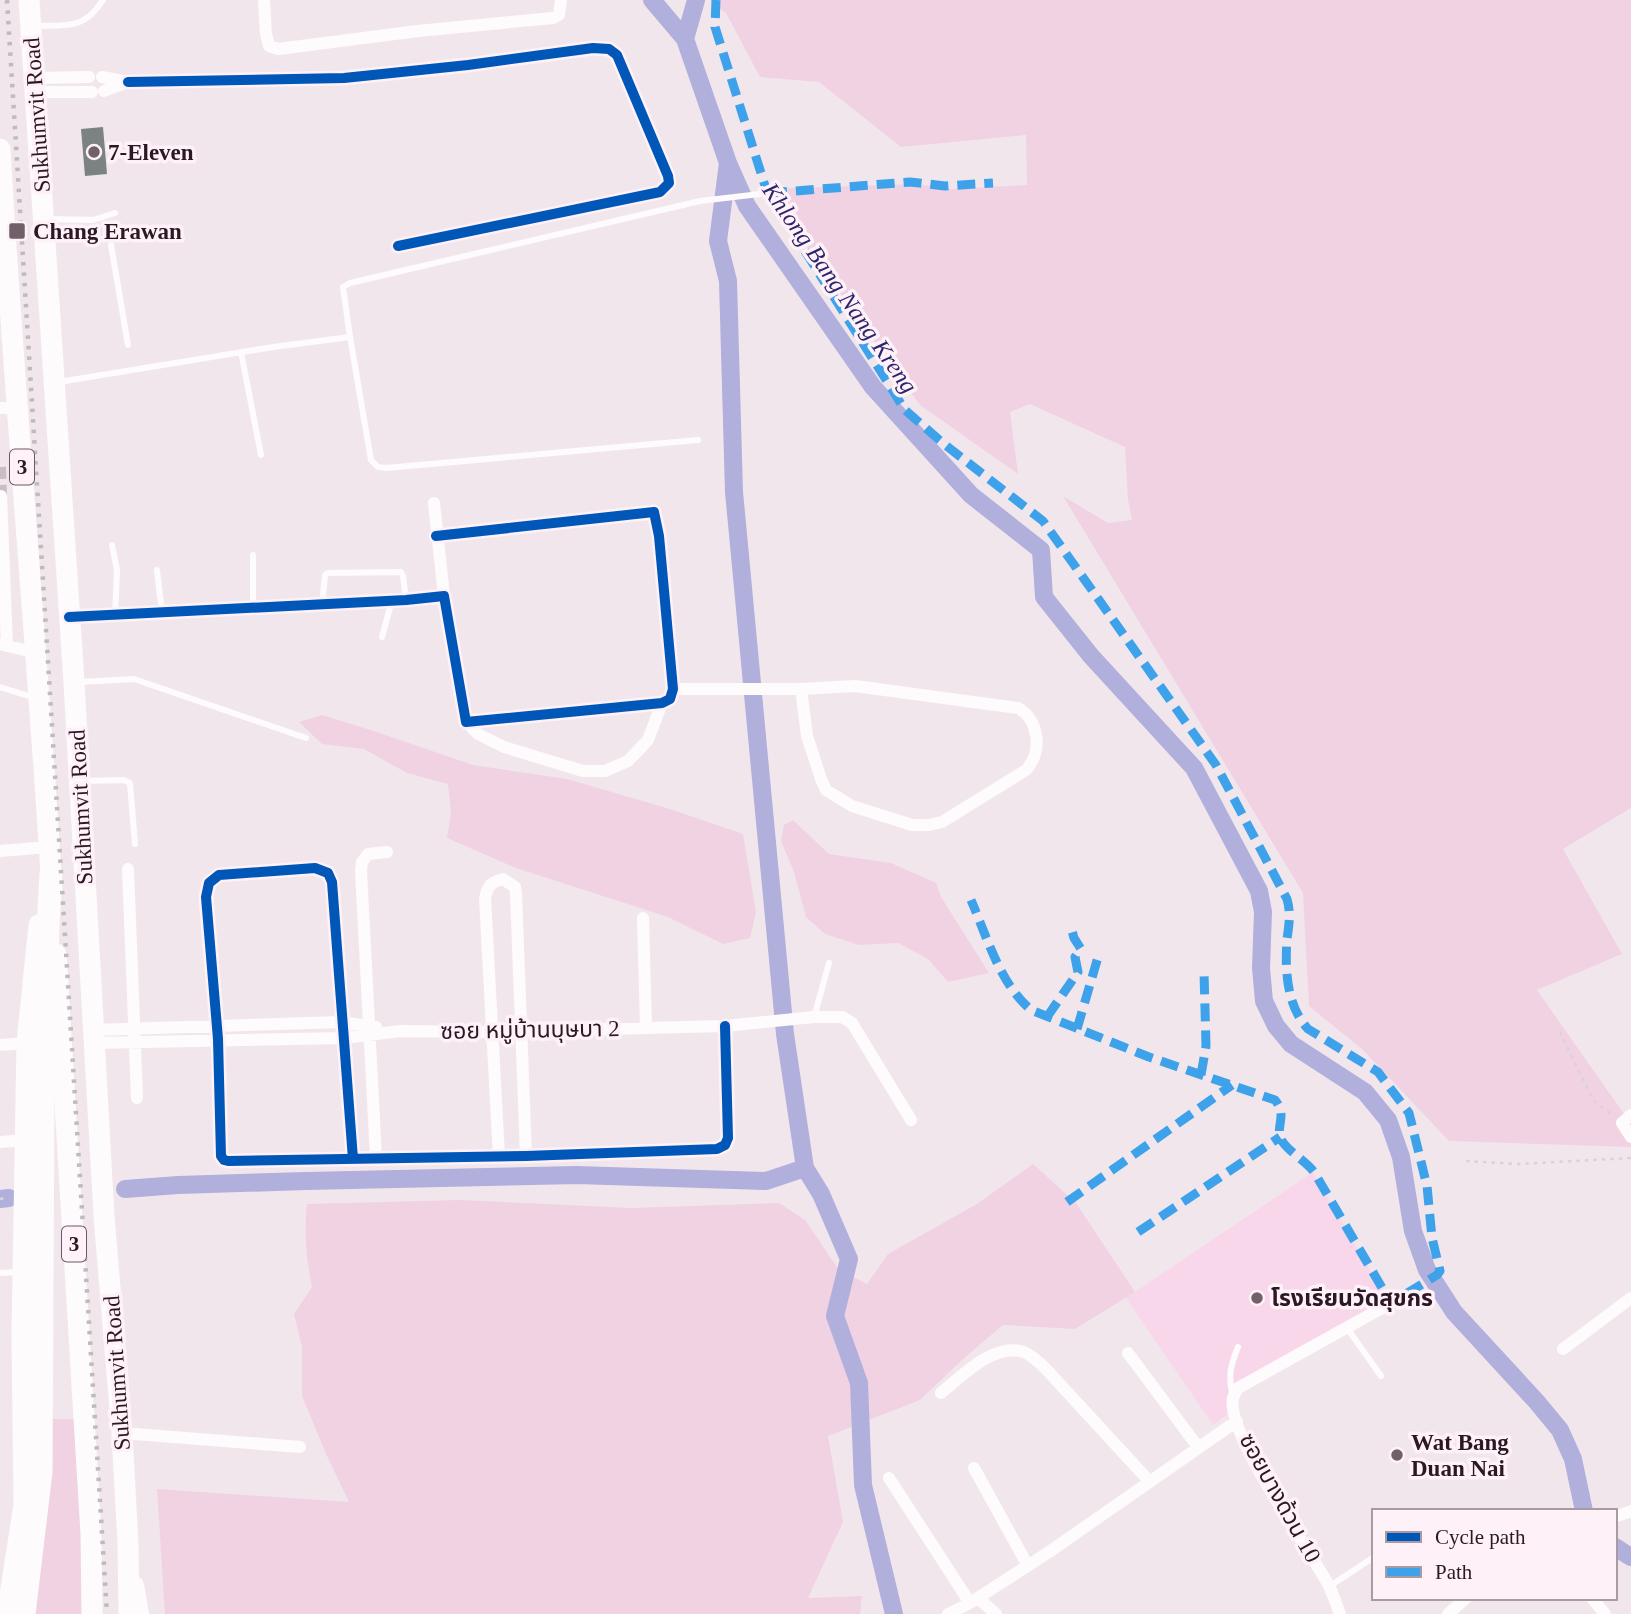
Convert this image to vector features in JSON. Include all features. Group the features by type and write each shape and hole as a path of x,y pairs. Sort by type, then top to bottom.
{"highway":[{"name":"Sukhumvit Road","path":"29,0 74,682 104,1216 122,1433 129,1614"},
{"name":"Sukhumvit Road","path":"0,149 9,408 37,653 91,1534 92,1614"},
{"path":"45,785 80,781"},
{"path":"7,1614 24,1505 23,1272 27,1043 32,979 49,849"},
{"path":"24,1614 41,1472 43,1096 51,874"}],"main road":[{"path":"128,1544 140,1614"}],"street":[{"path":"264,0 265,34 269,46 278,49 418,31 553,18 559,15 561,0"},
{"path":"35,85 344,78 593,48 609,49 617,55 668,176 669,183 660,192 398,246"},
{"path":"1,496 3,645 37,653"},
{"path":"434,503 444,596 466,722 478,734 505,747 583,771 606,771 628,761 648,740 662,703"},
{"path":"436,536 654,512 659,536 673,689 670,699 662,703 466,722"},
{"path":"69,617 444,596"},
{"path":"673,689 801,689 855,686 1018,708 1028,713 1033,721 1036,734 1032,764 942,822 912,825 886,818 852,806 826,790 807,736 801,689"},
{"path":"0,851 49,849"},
{"path":"376,1158 362,862 368,854 387,852"},
{"path":"353,1159 332,882 328,873 315,868 219,875 209,883 206,897 218,1039 221,1156 224,1160 353,1159 526,1156 717,1149 725,1145 728,1138 725,1026"},
{"path":"128,869 137,1098"},
{"path":"499,1156 485,899 487,888 492,881 503,879 515,887 526,1156"},
{"path":"643,918 646,1028"},
{"name":"ซอย หมู่บ้านบุษบา 2","path":"135,1035 218,1039 343,1038 368,1030 491,1032 725,1026 796,1018 842,1017 852,1023 911,1120"},
{"path":"93,1036 135,1035 217,1026 341,1022 368,1030"},
{"path":"0,1045 27,1043"},
{"path":"1627,1119 1631,1137"},
{"path":"0,1142 26,1140"},
{"path":"1563,1349 1631,1298"},
{"path":"1233,1396 1238,1388 1391,1303"},
{"path":"941,1393 994,1355 1010,1351 1023,1352 1046,1369 1150,1482"},
{"path":"1128,1353 1198,1447"},
{"name":"ซอยบางด้วน 10","path":"1233,1396 1237,1421 1252,1458 1276,1503 1329,1586 1340,1614"},
{"path":"948,1614 974,1601 1028,1566 1237,1421"},
{"path":"122,1433 300,1447"},
{"path":"975,1468 1028,1566"},
{"path":"890,1478 974,1601 996,1614"},
{"path":"1448,1614 1464,1600"},
{"path":"1593,1600 1605,1614"}],"lane":[{"path":"31,26 80,23 90,17 103,0"},
{"path":"698,440 378,467 371,460 343,287 350,283 700,201 768,193"},
{"path":"45,219 93,220 115,213"},
{"path":"111,245 128,345"},
{"path":"53,383 350,337"},
{"path":"241,352 261,455"},
{"path":"131,359 133,369"},
{"path":"112,545 118,587 115,615"},
{"path":"253,555 253,608"},
{"path":"157,570 162,613"},
{"path":"322,604 325,575 328,573 401,572 406,600"},
{"path":"382,637 392,600"},
{"path":"74,682 134,679 306,738"},
{"path":"0,687 40,700"},
{"path":"80,781 124,780 130,783 135,844"},
{"path":"814,1017 829,963"},
{"path":"0,1273 23,1272"},
{"path":"1347,1328 1381,1376"},
{"path":"1233,1396 1229,1378 1230,1366 1238,1348"},
{"path":"1329,1586 1372,1558"}],"path":[{"path":"1560,1032 1593,1100 1627,1119"},
{"path":"1466,1161 1518,1164 1631,1158"}],"shaded area":[{"path":"710,0 1631,0 1631,808 1563,849 1622,954 1537,990 1631,1124 1631,1147 1449,1141 1363,1050 1309,1006 1303,893 1063,496 1108,523 1132,520 1125,447 1030,404 1010,412 1018,474 920,405 766,189 916,184 952,189 1027,185 1026,135 901,147 819,82 760,77 726,13"},
{"path":"322,715 473,765 567,779 743,834 756,912 750,938 723,944 668,917 516,868 447,838 451,812 448,784 407,773 364,749 322,744 299,722"},
{"path":"793,820 829,854 891,863 936,883 941,897 989,973 948,982 928,959 898,943 859,945 825,934 806,917 794,872 781,841 784,825"},
{"path":"1033,1164 1076,1203 1135,1292 1075,1329 1003,1325 920,1400 828,1436 843,1522 808,1598 862,1596 860,1614 165,1614 157,1489 349,1502 302,1396 302,1347 294,1314 312,1287 306,1246 307,1204 460,1200 631,1208 779,1203 805,1220 839,1270 867,1284 888,1254 977,1204"},
{"name":"โรงเรียนวัดสุขกร","path":"1313,1172 1387,1299 1230,1393 1227,1399 1231,1412 1213,1425 1126,1298"},
{"path":"43,1419 83,1419 91,1614 26,1614"}],"building":[{"name":"7-Eleven","path":"103,127 107,174 85,176 81,129"}],"waterway":[{"name":"Khlong Bang Nang Kreng","path":"652,0 685,39 728,163 747,206 873,387 971,495 1041,550 1044,597 1091,656 1194,768 1259,891 1263,912 1261,968 1264,1001 1276,1026 1291,1044 1365,1092 1388,1120 1401,1157 1413,1231 1427,1270 1454,1312 1560,1430 1573,1459 1584,1509"},
{"path":"685,39 696,0"},
{"path":"728,163 718,241 728,281 734,492 785,1034 805,1168 821,1194 849,1259 835,1316 859,1383 863,1485 894,1614"},
{"path":"125,1189 306,1181 577,1175 766,1181 805,1168"},
{"path":"0,1199 9,1198"},
{"name":"Khlong Bang Nang Kreng","path":"1617,1548 1631,1557"}],"tunnel":[{"path":"0,467 1,496"}],"railway":[{"path":"7,0 107,1614"}],"marked path":[{"path":"716,0 715,27 766,189 905,410 1043,521 1216,765 1287,899 1287,974 1295,1009 1308,1029 1378,1072 1409,1113 1427,1186 1432,1238 1440,1271 1437,1275 1391,1303 1314,1172 1281,1139 1281,1111 1275,1100 1149,1057 1031,1010 1003,974 971,900"},
{"path":"769,193 910,182 945,186 993,183"},
{"path":"1047,1017 1078,972 1075,957 1081,949 1071,927"},
{"path":"1077,1029 1098,957"},
{"path":"1201,1075 1206,1046 1204,972"},
{"path":"1067,1202 1232,1085"},
{"path":"1138,1232 1280,1137"}],"cycle path":[{"path":"128,82 344,78 593,48 609,49 617,55 668,176 669,183 660,192 398,246"},
{"path":"69,617 444,596 466,722 662,703 670,699 673,689 659,536 654,512 436,536"},
{"path":"353,1159 332,882 328,873 315,868 219,875 209,883 206,897 218,1039 221,1156 224,1160 228,1161 526,1156 717,1149 725,1145 728,1138 725,1026"}],"place":[{"name":"7-Eleven","path":"94,152"},
{"name":"Chang Erawan","path":"17,231"},
{"name":"โรงเรียนวัดสุขกร","path":"1257,1298"},
{"name":"Wat Bang Duan Nai","path":"1397,1455"}]}
